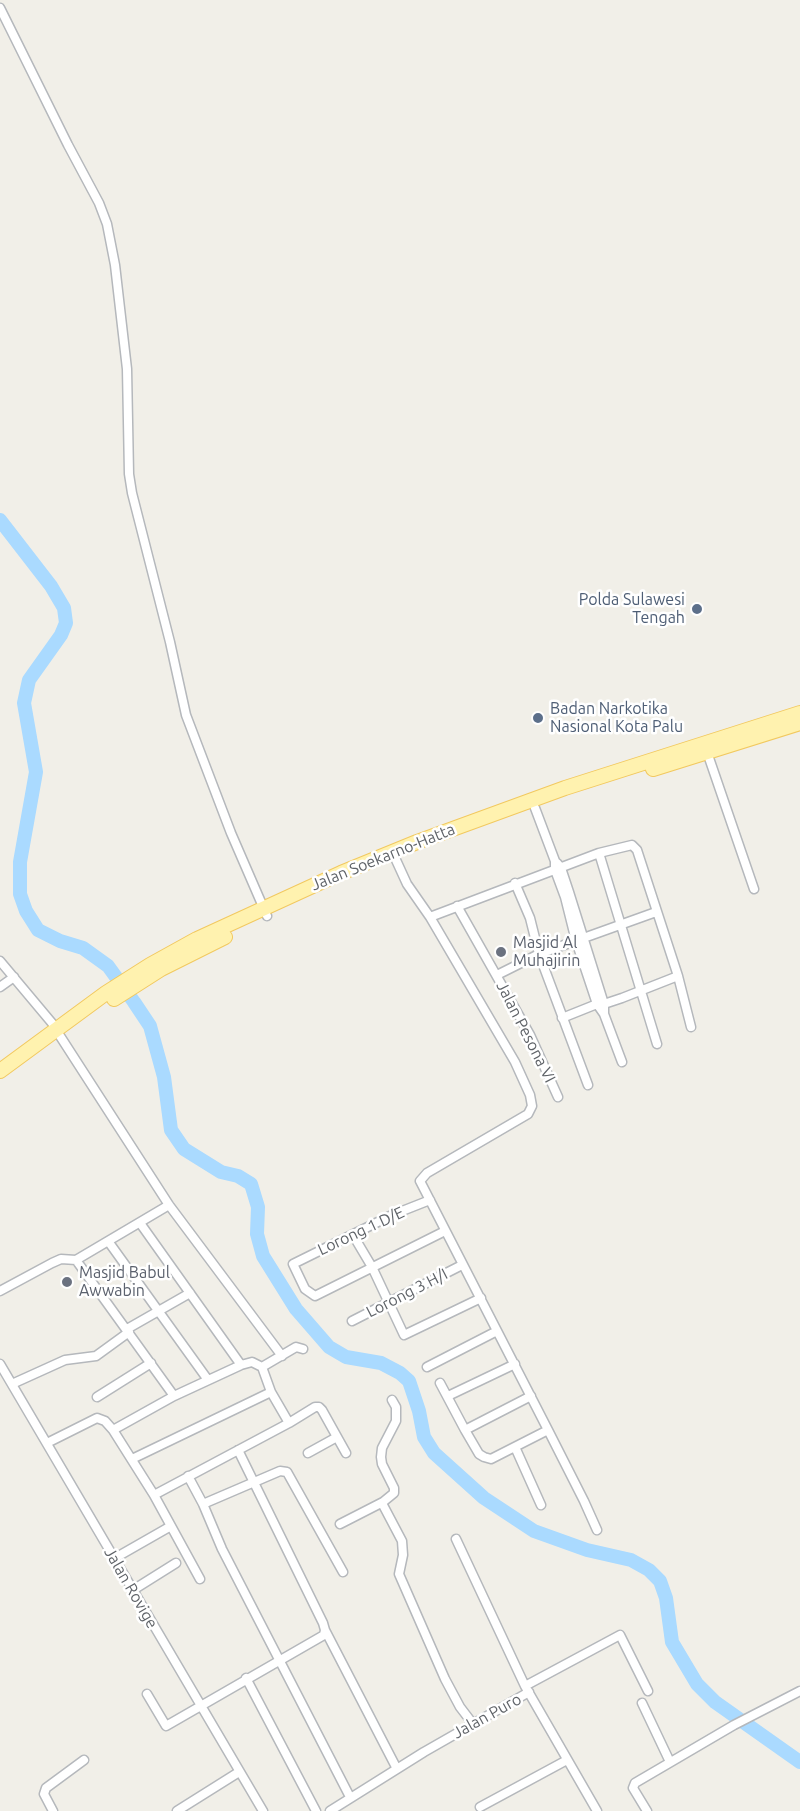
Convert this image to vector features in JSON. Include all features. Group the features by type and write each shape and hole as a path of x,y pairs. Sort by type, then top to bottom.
{"main road":[{"name":"Jalan Soekarno-Hatta","path":"0,1071 197,939 266,913 489,820 535,808 800,712"},
{"name":"Jalan Soekarno-Hatta","path":"266,913 379,856 678,756 707,753 800,723"},
{"name":"Jalan Soekarno-Hatta","path":"0,1082 59,1032"}],"street":[{"path":"0,8 99,203 107,224 115,265 127,369 129,474 132,493 186,715 231,833 266,913"},
{"path":"707,753 754,889"},
{"path":"535,808 557,866 600,1004 622,1062"},
{"path":"430,917 557,866 599,853 634,846 678,976 691,1027"},
{"path":"599,853 657,1044"},
{"path":"396,860 407,884 430,917 515,1062 530,1095 532,1106 528,1114 422,1177 421,1183 597,1530"},
{"path":"515,883 530,918 538,954 588,1085"},
{"name":"Jalan Pesona VI","path":"457,906 530,1035 558,1097"},
{"path":"497,975 538,954 656,912"},
{"path":"0,961 59,1032 169,1205 282,1356"},
{"path":"562,1018 678,976"},
{"path":"0,987 14,977"},
{"name":"Lorong 1 D/E","path":"372,1267 315,1296 306,1289 292,1264 430,1200"},
{"path":"0,1291 61,1259 76,1260 169,1205"},
{"path":"140,1223 241,1365"},
{"path":"372,1267 445,1231"},
{"path":"353,1234 390,1302 404,1335 481,1298"},
{"path":"108,1241 208,1380"},
{"path":"76,1260 174,1396"},
{"name":"Lorong 3 H/I","path":"352,1321 462,1265"},
{"path":"12,1384 65,1360 96,1356 128,1331 190,1293"},
{"path":"427,1367 497,1331"},
{"path":"262,1367 296,1347 303,1349"},
{"path":"113,1430 174,1396 252,1362 262,1367 271,1392 289,1423"},
{"path":"97,1397 151,1363"},
{"name":"Jalan Rovige","path":"0,1364 263,1811"},
{"path":"448,1396 514,1364"},
{"path":"440,1383 465,1431 480,1454 488,1458 491,1459 548,1430"},
{"path":"132,1459 271,1392"},
{"path":"465,1431 531,1396"},
{"path":"340,1524 383,1502 394,1493 381,1457 382,1448 396,1421 396,1407 392,1400"},
{"path":"154,1495 289,1423 310,1409 319,1407 346,1453"},
{"path":"47,1443 97,1418 105,1421 154,1495 200,1579"},
{"path":"308,1453 337,1437"},
{"path":"515,1447 541,1505"},
{"path":"238,1450 325,1630 397,1769"},
{"path":"203,1504 280,1471 287,1472 343,1572"},
{"path":"188,1476 222,1549 350,1797"},
{"path":"383,1502 402,1541 399,1574 401,1579 445,1679 460,1707 473,1724"},
{"path":"115,1558 171,1526"},
{"path":"456,1539 527,1689 620,1635 648,1691"},
{"path":"133,1590 176,1563"},
{"path":"147,1694 166,1726 246,1678 320,1638 325,1630"},
{"path":"246,1678 316,1811"},
{"name":"Jalan Puro","path":"330,1811 527,1689 597,1811"},
{"path":"647,1811 633,1785 755,1713 800,1691"},
{"path":"642,1702 670,1762"},
{"path":"53,1811 44,1794 46,1788 84,1760"},
{"path":"480,1807 567,1760"},
{"path":"177,1811 239,1772"}],"waterway":[{"path":"0,520 51,586 64,608 66,623 61,635 29,680 24,703 36,772 20,862 20,894 26,911 38,930 60,941 83,948 108,966 134,1002 150,1026 164,1077 171,1130 184,1149 221,1172 238,1176 251,1184 258,1207 257,1234 263,1256 296,1309 329,1347 346,1357 381,1363 400,1373 409,1381 419,1411 424,1437 434,1453 484,1498 534,1531 587,1550 631,1560 649,1570 660,1581 666,1598 672,1642 697,1684 715,1702 800,1762"}],"place":[{"name":"Polda Sulawesi Tengah","path":"697,609"},
{"name":"Badan Narkotika Nasional Kota Palu","path":"538,718"},
{"name":"Masjid Al Muhajirin","path":"501,952"},
{"name":"Masjid Babul Awwabin","path":"67,1282"}]}
